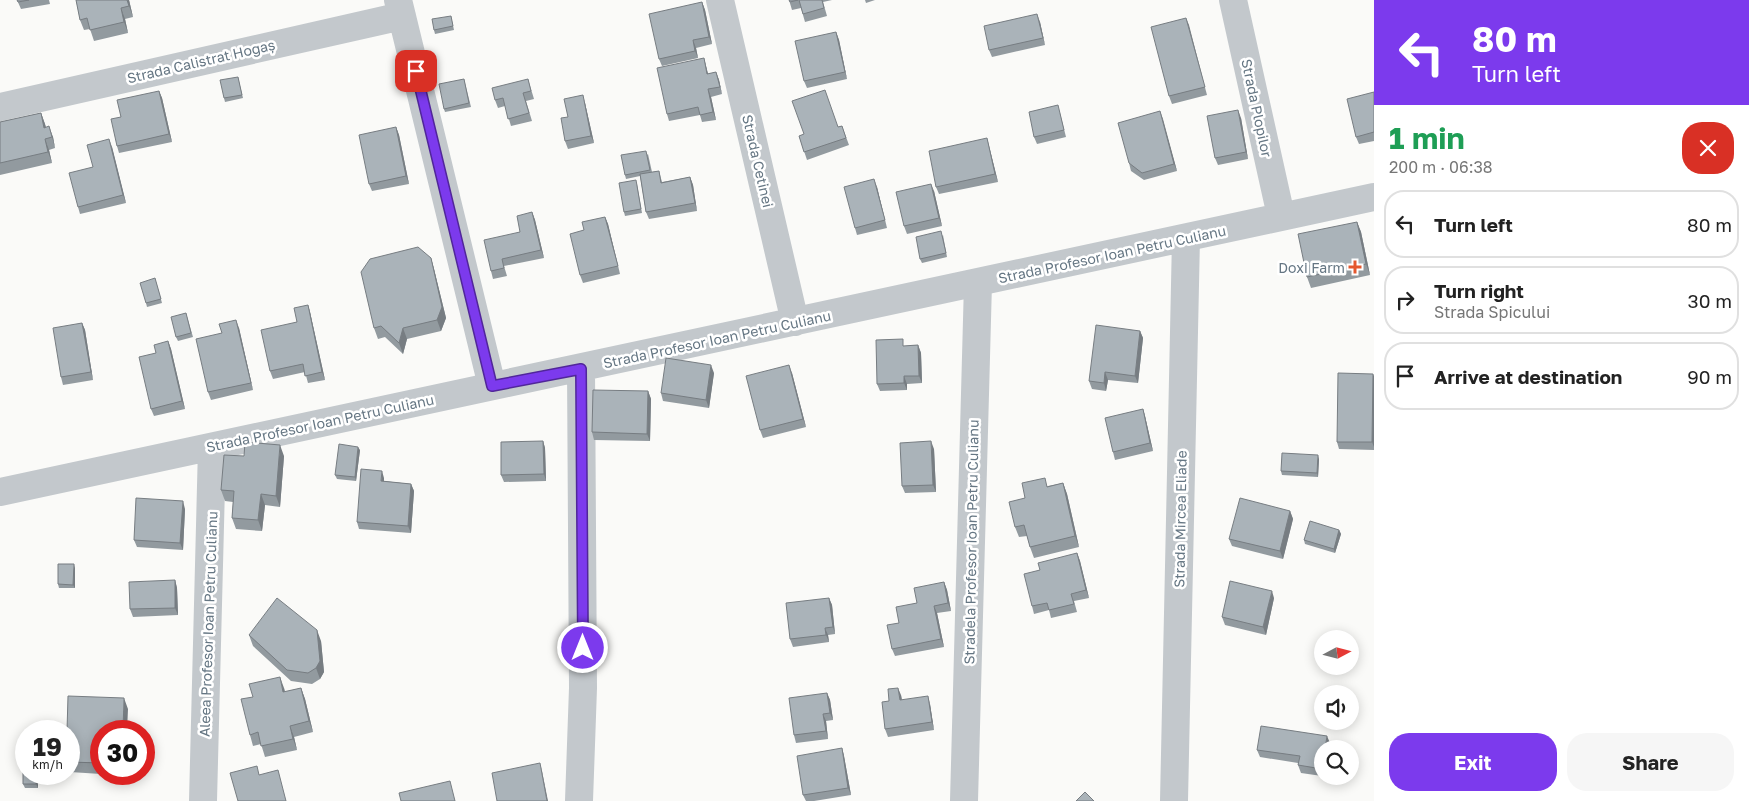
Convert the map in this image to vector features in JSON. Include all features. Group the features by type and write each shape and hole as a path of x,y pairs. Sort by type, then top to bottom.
{"street":[{"name":"Strada Cetinei","path":"720,0 795,322"},
{"name":"Strada Plopilor","path":"1233,0 1281,216"},
{"name":"Strada Calistrat Hogaș","path":"0,107 400,8"},
{"path":"400,8 492,386"},
{"name":"Strada Profesor Ioan Petru Culianu","path":"0,492 978,284 1374,197"},
{"name":"Strada Mircea Eliade","path":"1174,801 1186,238"},
{"name":"Stradela Profesor Ioan Petru Culianu","path":"964,801 978,284"},
{"path":"579,801 583,688 581,369"},
{"name":"Aleea Profesor Ioan Petru Culianu","path":"203,801 212,447"}],"building":[{"path":"76,0 127,0 129,6 121,8 124,22 90,30 87,18 80,20"},
{"path":"799,0 822,0 824,8 803,14"},
{"path":"702,2 709,37 693,40 695,51 659,59 649,14"},
{"path":"1037,14 1043,38 989,50 984,26"},
{"path":"451,16 453,26 434,30 432,19"},
{"path":"1186,18 1205,87 1169,96 1151,27"},
{"path":"836,32 845,72 804,81 795,41"},
{"path":"704,58 707,74 716,72 720,87 708,89 713,112 700,115 698,107 667,114 657,68"},
{"path":"238,77 242,95 224,98 220,80"},
{"path":"464,79 469,103 444,109 439,84"},
{"path":"528,79 531,91 523,93 529,113 508,119 503,98 495,100 492,88"},
{"path":"825,90 838,127 842,126 846,138 804,152 799,136 804,134 792,101"},
{"path":"159,91 169,134 117,146 111,119 121,117 117,100"},
{"path":"1374,92 1374,132 1356,137 1347,99"},
{"path":"583,95 591,136 565,141 561,118 568,117 564,99"},
{"path":"1058,105 1064,130 1034,137 1029,112"},
{"path":"1238,110 1246,152 1215,158 1207,116"},
{"path":"1160,111 1174,164 1142,173 1129,163 1118,123"},
{"path":"41,113 44,128 49,126 52,137 45,139 48,152 0,163 0,122"},
{"path":"396,127 406,176 369,184 359,135"},
{"path":"987,138 995,174 936,187 929,151"},
{"path":"109,139 123,195 78,207 69,173 93,167 87,145"},
{"path":"646,151 650,170 625,175 621,155"},
{"path":"659,171 661,183 690,177 695,203 646,212 640,174"},
{"path":"874,179 885,220 855,228 844,187"},
{"path":"636,180 641,209 624,212 619,183"},
{"path":"931,184 939,218 904,226 896,192"},
{"path":"532,212 541,250 502,259 504,268 491,271 484,240 520,232 517,216"},
{"path":"605,217 618,266 580,275 570,234 584,230 582,222"},
{"path":"1357,222 1366,264 1307,277 1298,234"},
{"path":"941,231 946,253 920,259 916,237"},
{"path":"418,247 431,258 442,307 437,320 403,328 399,343 381,326 374,328 361,272 370,259"},
{"path":"155,278 161,299 146,303 140,283"},
{"path":"308,305 322,372 305,376 303,364 270,371 261,330 297,322 294,308"},
{"path":"186,313 191,333 176,337 171,317"},
{"path":"236,320 251,383 208,392 196,339 222,333 219,324"},
{"path":"82,323 91,372 61,377 53,328"},
{"path":"1096,325 1140,331 1135,376 1105,372 1104,383 1089,381"},
{"path":"903,339 903,346 918,345 919,376 904,376 904,383 877,384 876,340"},
{"path":"168,341 182,401 151,409 139,357 156,353 154,345"},
{"path":"666,358 711,365 706,400 661,393"},
{"path":"789,365 803,419 760,430 746,376"},
{"path":"1338,373 1373,374 1372,442 1337,442"},
{"path":"593,390 648,391 647,434 592,432"},
{"path":"1143,409 1150,443 1113,452 1105,418"},
{"path":"543,441 544,474 501,475 501,442"},
{"path":"931,441 933,485 902,486 900,443"},
{"path":"245,442 280,445 276,496 261,494 258,520 232,518 234,491 221,490 224,455 244,456"},
{"path":"339,444 358,447 355,477 335,475"},
{"path":"1282,453 1318,455 1317,473 1281,471"},
{"path":"361,469 382,471 381,481 411,484 408,526 357,522"},
{"path":"1045,478 1047,487 1063,483 1075,536 1030,547 1024,525 1015,527 1009,502 1025,498 1022,483"},
{"path":"136,498 183,501 180,543 134,540"},
{"path":"1240,498 1290,511 1280,551 1229,539"},
{"path":"1310,521 1339,530 1334,549 1304,540"},
{"path":"1077,553 1086,590 1071,594 1074,604 1049,610 1047,603 1032,606 1024,574 1040,570 1038,563"},
{"path":"58,564 74,564 73,585 58,584"},
{"path":"175,580 175,608 130,609 129,582"},
{"path":"1230,581 1272,591 1263,627 1222,617"},
{"path":"944,582 948,603 934,606 941,639 892,649 887,625 899,623 896,607 917,603 914,588"},
{"path":"277,598 317,630 320,661 316,668 308,673 287,670 249,635"},
{"path":"829,598 833,627 825,628 826,635 790,639 786,603"},
{"path":"280,677 283,692 301,688 309,721 290,726 293,739 261,746 258,732 250,735 241,699 253,697 249,684"},
{"path":"898,688 900,700 928,696 932,722 885,729 882,702 889,701 888,689"},
{"path":"827,693 830,713 823,714 826,731 794,735 789,698"},
{"path":"68,696 124,698 123,720 90,720 90,763 80,762 80,720 67,720"},
{"path":"1261,726 1327,736 1326,740 1314,740 1314,768 1298,765 1300,756 1257,750"},
{"path":"842,748 848,788 803,795 797,756"},
{"path":"540,763 547,801 497,801 492,773"},
{"path":"257,766 259,775 278,770 286,801 238,801 230,773"},
{"path":"450,781 455,801 401,801 399,793"},
{"path":"1085,792 1094,801 1076,801"}],"place":[{"name":"Doxi Farm","path":"1355,267"}],"route":[{"path":"416,71 492,386 581,369 583,648"}]}
